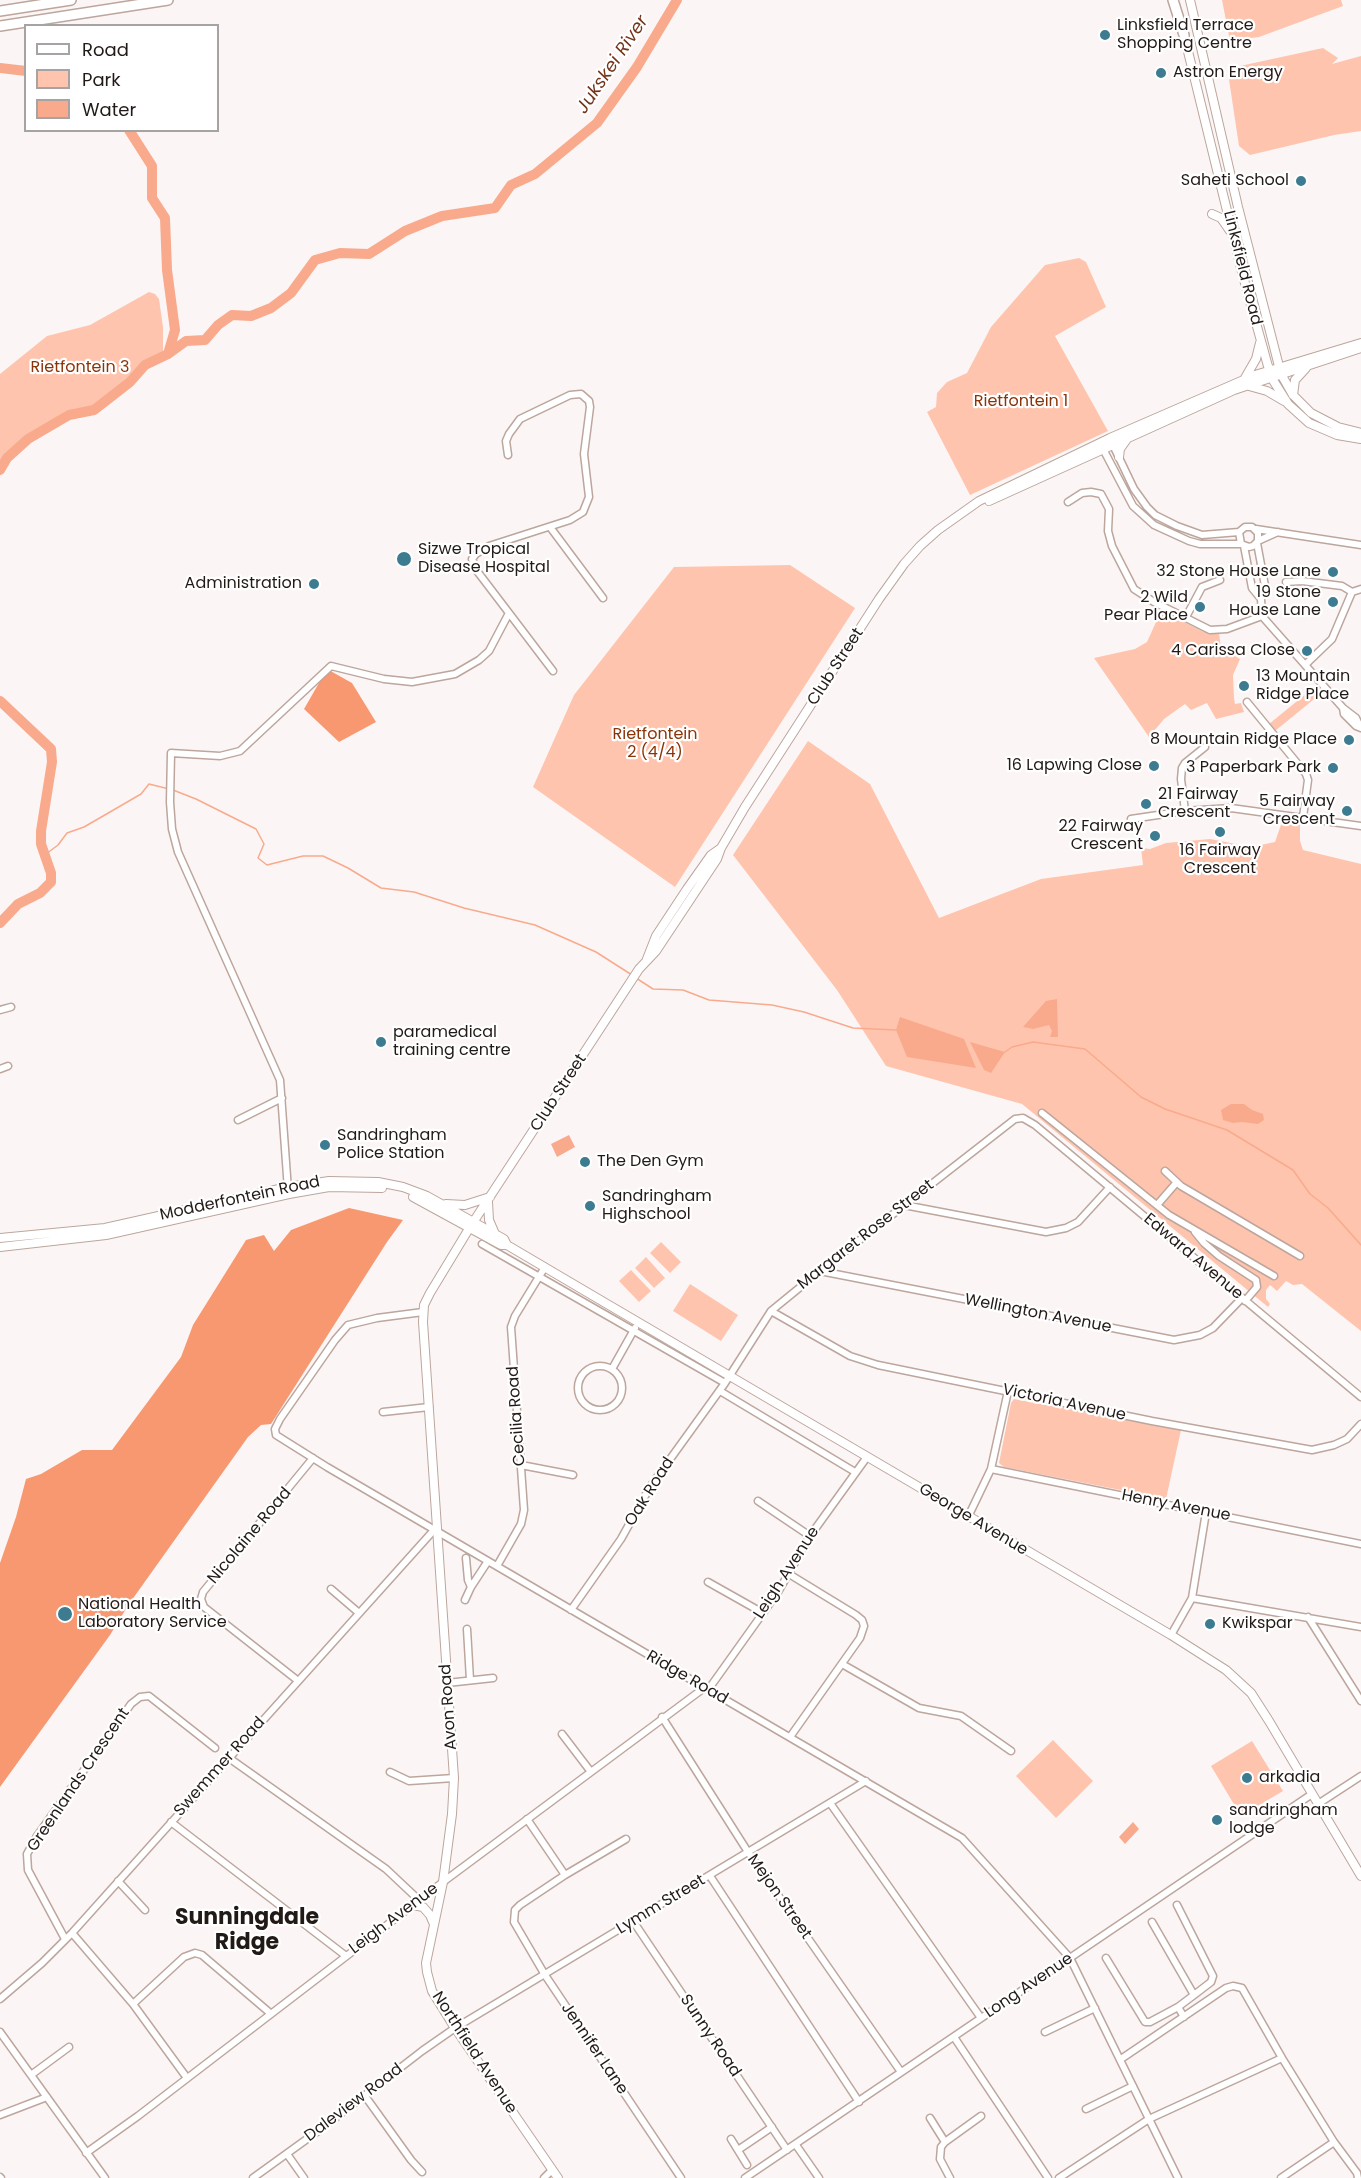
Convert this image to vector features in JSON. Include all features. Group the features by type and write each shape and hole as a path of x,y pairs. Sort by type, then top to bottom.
{"highway":[{"path":"0,11 71,0"},
{"path":"0,26 168,0"},
{"path":"1174,0 1184,35"}],"main road":[{"name":"Linksfield Road","path":"1190,0 1280,371 1293,395 1311,413 1337,431"},
{"name":"Linksfield Road","path":"1184,35 1233,237 1270,374 1288,404 1309,423 1337,431"},
{"path":"1212,214 1221,218 1233,237"},
{"path":"1260,341 1256,359 1246,382 1288,404"},
{"path":"1280,371 1295,362 1361,343"},
{"path":"1274,348 1283,357 1295,362"},
{"path":"1280,371 1310,365 1361,348"},
{"path":"1293,395 1295,380 1310,365"},
{"name":"Club Street","path":"472,1224 647,959 656,936 675,906 705,862 715,850 721,848 879,599 904,564 938,530 979,501 1246,382 1280,371"},
{"name":"Club Street","path":"1111,442 1129,438 1246,382"},
{"path":"1337,431 1361,433"},
{"path":"1337,431 1361,439"},
{"path":"1119,457 1120,449 1129,438"},
{"name":"Modderfontein Road","path":"0,1238 114,1226 329,1181 378,1182 403,1187 441,1203 472,1224"},
{"name":"Modderfontein Road","path":"0,1246 106,1235 288,1190 329,1187 379,1187 402,1192 472,1224"},
{"path":"441,1203 465,1205 490,1198 489,1220 495,1234"},
{"path":"435,1531 423,1312 435,1282 472,1224"},
{"name":"George Avenue","path":"472,1224 504,1239 507,1245"},
{"name":"George Avenue","path":"472,1224 501,1245 507,1245 730,1375 1171,1635 1226,1670 1251,1693 1361,1876"},
{"name":"Avon Road","path":"435,1531 454,1778 443,1882"},
{"name":"Northfield Avenue","path":"443,1882 426,1963 427,1977 432,1991 558,2178"},
{"path":"416,1902 426,1910 434,1923"}],"street":[{"path":"507,455 506,441 520,419 576,393 589,401 591,407 584,444 589,485 587,506 577,516 489,546 472,559 477,571 553,671"},
{"path":"1111,442 1134,489 1147,507 1155,515 1187,531 1202,535 1239,532 1249,526 1361,545"},
{"path":"1102,447 1133,506 1154,525 1188,541 1200,544 1249,547 1278,532"},
{"path":"1068,502 1082,494 1092,492 1101,494 1109,509 1108,531 1112,546 1134,589 1154,602 1202,627 1218,631 1262,616"},
{"path":"550,527 603,598"},
{"path":"1256,529 1265,586 1261,599 1262,616 1343,708 1344,714 1361,728"},
{"path":"1239,532 1239,540 1252,588 1261,599"},
{"path":"1247,563 1260,561"},
{"path":"1186,617 1202,587 1220,580"},
{"path":"1286,582 1302,581 1342,586 1352,592 1361,590"},
{"path":"1306,664 1332,639 1352,592"},
{"path":"288,1190 280,1080 180,859 172,829 171,753 220,756 232,754 244,748 331,666 405,682 434,678 463,670 480,660 489,651 509,613"},
{"path":"1247,702 1306,774 1308,780 1303,817"},
{"path":"1185,811 1182,768 1205,747"},
{"path":"1131,819 1185,811 1231,808 1361,826"},
{"path":"0,1010 11,1007"},
{"path":"0,1069 8,1066"},
{"path":"238,1120 282,1098"},
{"path":"1042,1113 1157,1205 1193,1229 1274,1276"},
{"name":"Edward Avenue","path":"1023,1118 1035,1125 1361,1397"},
{"name":"Margaret Rose Street","path":"730,1375 771,1311 1008,1124 1015,1119 1023,1118"},
{"path":"1165,1171 1177,1182 1300,1256"},
{"path":"1157,1205 1177,1182"},
{"path":"904,1205 1046,1232 1066,1228 1077,1222 1110,1187"},
{"path":"1193,1229 1215,1252 1256,1280 1257,1287 1243,1299"},
{"path":"482,1244 725,1383"},
{"path":"1215,1252 1222,1246"},
{"name":"Cecilia Road","path":"497,1566 523,1518 511,1328 515,1316 544,1267"},
{"name":"Wellington Avenue","path":"820,1271 1174,1340 1189,1338 1208,1331 1243,1299"},
{"name":"Victoria Avenue","path":"771,1311 859,1360 1152,1421 1304,1449 1321,1449 1334,1445 1347,1439 1361,1424"},
{"name":"Ridge Road","path":"423,1312 377,1318 348,1325 280,1419 275,1429 279,1438 866,1781 966,1842 1070,1958 1178,2178"},
{"path":"612,1369 639,1323"},
{"path":"605,1366 612,1369 617,1374 622,1387 618,1401 613,1406 599,1410 585,1405 578,1392 580,1378 590,1367 605,1366"},
{"name":"Oak Road","path":"571,1610 621,1539 650,1487 730,1375"},
{"path":"720,1391 855,1472"},
{"path":"968,1517 992,1469 1008,1391"},
{"path":"383,1412 429,1407"},
{"name":"Leigh Avenue","path":"86,2153 416,1902 662,1718 706,1689 763,1612 789,1574 810,1536 867,1457"},
{"name":"Nicolaine Road","path":"297,1680 204,1607 201,1599 203,1592 313,1458"},
{"path":"521,1464 573,1475"},
{"name":"Henry Avenue","path":"992,1469 1361,1544"},
{"path":"758,1501 810,1536"},
{"path":"1171,1635 1192,1598 1206,1512"},
{"name":"Swemmer Road","path":"0,1999 42,1963 72,1933 297,1680 435,1531"},
{"path":"466,1558 471,1587"},
{"path":"465,1600 489,1561"},
{"path":"789,1574 862,1620 864,1626 863,1634 790,1737"},
{"path":"708,1582 763,1612"},
{"path":"331,1589 359,1613"},
{"path":"1192,1598 1361,1627"},
{"path":"1308,1617 1361,1701"},
{"path":"467,1629 470,1680"},
{"path":"842,1664 919,1708 961,1716 1011,1751"},
{"path":"447,1683 494,1678"},
{"name":"Greenlands Crescent","path":"65,1940 28,1870 27,1854 37,1836 131,1704 140,1697 149,1696 215,1748"},
{"name":"Mejon Street","path":"662,1718 748,1852 901,2072"},
{"path":"562,1734 591,1772"},
{"path":"228,1758 386,1869 416,1902"},
{"path":"390,1772 409,1781 454,1778"},
{"path":"1318,1804 1361,1776"},
{"name":"Lymm Street","path":"455,2028 866,1781"},
{"name":"Long Avenue","path":"745,2178 1312,1794"},
{"path":"830,1803 981,2018"},
{"path":"527,1820 564,1875 626,1839"},
{"path":"171,1821 346,1956"},
{"name":"Jennifer Lane","path":"564,1875 515,1910 513,1916 516,1928 681,2178"},
{"path":"710,1876 860,2102"},
{"path":"118,1881 145,1910"},
{"path":"1106,1958 1146,2024 1178,2007 1210,1982 1213,1976 1177,1905"},
{"name":"Sunny Road","path":"633,1921 787,2150"},
{"path":"1152,1922 1194,1995"},
{"path":"72,1933 133,2004 187,2078"},
{"path":"133,2004 184,1957 195,1953 202,1955 270,2013"},
{"path":"1121,2059 1226,1988 1238,1986 1245,1990 1282,2058 1334,2142 1359,2174"},
{"path":"1178,2007 1184,2017"},
{"path":"1045,2032 1095,2008"},
{"name":"Daleview Road","path":"254,2178 455,2028"},
{"path":"0,2032 105,2178"},
{"path":"954,2037 1048,2178"},
{"path":"31,2075 69,2047"},
{"path":"1059,2178 1149,2119 1282,2058"},
{"path":"1086,2109 1133,2086"},
{"path":"365,2096 422,2172"},
{"path":"0,2115 47,2097"},
{"path":"950,2178 940,2159 941,2147 981,2116"},
{"path":"930,2118 945,2142"},
{"path":"738,2150 772,2127"},
{"path":"731,2139 747,2164"},
{"path":"1281,2178 1334,2142"},
{"path":"796,2145 819,2178"},
{"path":"287,2154 304,2178"},
{"path":"544,2178 552,2171"}],"green space":[{"path":"1222,0 1341,0 1343,6 1259,37 1230,41"},
{"path":"1323,48 1338,58 1332,64 1361,56 1361,131 1250,155 1239,146 1228,73 1240,66"},
{"name":"Rietfontein 1","path":"1079,258 1086,262 1106,307 1055,336 1108,431 970,495 927,412 936,407 937,393 947,382 967,373 991,327 1045,265"},
{"name":"Rietfontein 3","path":"149,292 155,294 159,299 163,327 163,352 142,362 129,379 95,406 75,409 28,436 0,462 0,374 47,336 90,325"},
{"name":"Rietfontein 2 (4/4)","path":"790,565 855,608 675,887 533,787 574,695 674,567"},
{"path":"1161,611 1204,632 1219,633 1221,648 1240,659 1233,675 1234,698 1235,704 1241,703 1244,712 1216,719 1207,703 1191,710 1185,704 1164,719 1149,737 1094,658 1135,649 1147,642"},
{"path":"1318,684 1324,691 1275,731 1269,724"},
{"path":"808,741 870,784 939,918 1041,879 1143,865 1141,848 1150,849 1166,843 1210,839 1251,847 1275,842 1283,819 1300,818 1300,841 1303,850 1361,864 1361,1331 1302,1284 1293,1285 1286,1281 1277,1291 1270,1285 1266,1290 1266,1299 1270,1304 1268,1307 1022,1104 886,1066 837,990 733,855"},
{"path":"661,1242 681,1262 670,1273 650,1253"},
{"path":"646,1257 665,1278 654,1288 635,1268"},
{"path":"631,1270 651,1291 639,1302 619,1281"},
{"path":"690,1284 738,1315 721,1341 673,1311"},
{"path":"1014,1399 1181,1430 1166,1499 1004,1467 999,1463 1011,1403"},
{"path":"1053,1740 1093,1781 1056,1818 1016,1776"},
{"name":"arkadia","path":"1252,1741 1283,1791 1241,1816 1211,1766"}],"shaded area":[{"path":"327,669 352,683 376,722 339,742 304,709"},
{"path":"349,1208 403,1220 271,1424 261,1425 248,1437 129,1604 110,1635 0,1787 0,1563 26,1479 41,1474 82,1450 112,1450 181,1357 193,1325 246,1240 264,1235 274,1251 291,1230"}],"water":[{"path":"1057,999 1058,1037 1050,1037 1052,1031 1049,1025 1033,1029 1023,1027 1046,1001"},
{"path":"900,1017 964,1039 976,1068 907,1057 896,1030"},
{"path":"970,1042 1005,1052 991,1073 984,1070"},
{"path":"1231,1104 1244,1104 1263,1114 1264,1120 1258,1124 1233,1123 1223,1120 1221,1110"},
{"path":"569,1135 575,1147 557,1157 551,1144"},
{"path":"1133,1822 1139,1829 1125,1844 1119,1837"}],"waterway":[{"name":"Jukskei River","path":"0,470 7,458 28,439 69,415 94,410 130,382 145,365 168,354 186,341 205,340 218,325 232,315 251,316 271,308 291,293 315,260 340,253 369,254 405,231 442,216 495,208 511,185 535,174 597,123 637,67 677,0"},
{"path":"0,68 24,71"},
{"path":"130,132 152,166 152,198 165,218 167,270 175,330 168,354"},
{"name":"Jukskei River","path":"0,701 51,749 52,762 41,831 41,844 51,873 51,882 40,893 18,904 0,923"},
{"path":"46,854 58,845 67,833 84,827 141,794 149,784 169,789"},
{"path":"173,790 256,829 264,844 258,858 267,865 303,856 323,856 381,888 414,892 464,908 535,925 596,952 632,975"},
{"path":"636,978 653,989 683,990 709,1000 772,1005 804,1012 853,1028 896,1030"},
{"path":"1005,1052 1012,1047 1033,1042 1085,1049 1141,1097 1165,1109 1227,1130 1293,1170 1310,1194 1328,1208 1361,1245"}],"place":[{"name":"Linksfield Terrace Shopping Centre","path":"1105,35"},
{"name":"Astron Energy","path":"1161,73"},
{"name":"Saheti School","path":"1301,181"},
{"name":"Sizwe Tropical Disease Hospital","path":"404,559"},
{"name":"32 Stone House Lane","path":"1333,572"},
{"name":"Administration","path":"314,584"},
{"name":"19 Stone House Lane","path":"1333,602"},
{"name":"2 Wild Pear Place","path":"1200,607"},
{"name":"4 Carissa Close","path":"1307,651"},
{"name":"13 Mountain Ridge Place","path":"1244,686"},
{"name":"8 Mountain Ridge Place","path":"1349,740"},
{"name":"16 Lapwing Close","path":"1154,766"},
{"name":"3 Paperbark Park","path":"1333,768"},
{"name":"21 Fairway Crescent","path":"1146,804"},
{"name":"5 Fairway Crescent","path":"1347,811"},
{"name":"16 Fairway Crescent","path":"1220,832"},
{"name":"22 Fairway Crescent","path":"1155,836"},
{"name":"paramedical training centre","path":"381,1042"},
{"name":"Sandringham Police Station","path":"325,1145"},
{"name":"The Den Gym","path":"585,1162"},
{"name":"Sandringham Highschool","path":"590,1206"},
{"name":"National Health Laboratory Service","path":"65,1614"},
{"name":"Kwikspar","path":"1210,1624"},
{"name":"arkadia","path":"1247,1778"},
{"name":"sandringham lodge","path":"1217,1820"}],"district":[{"name":"Sunningdale Ridge","path":"247,1931"}]}
